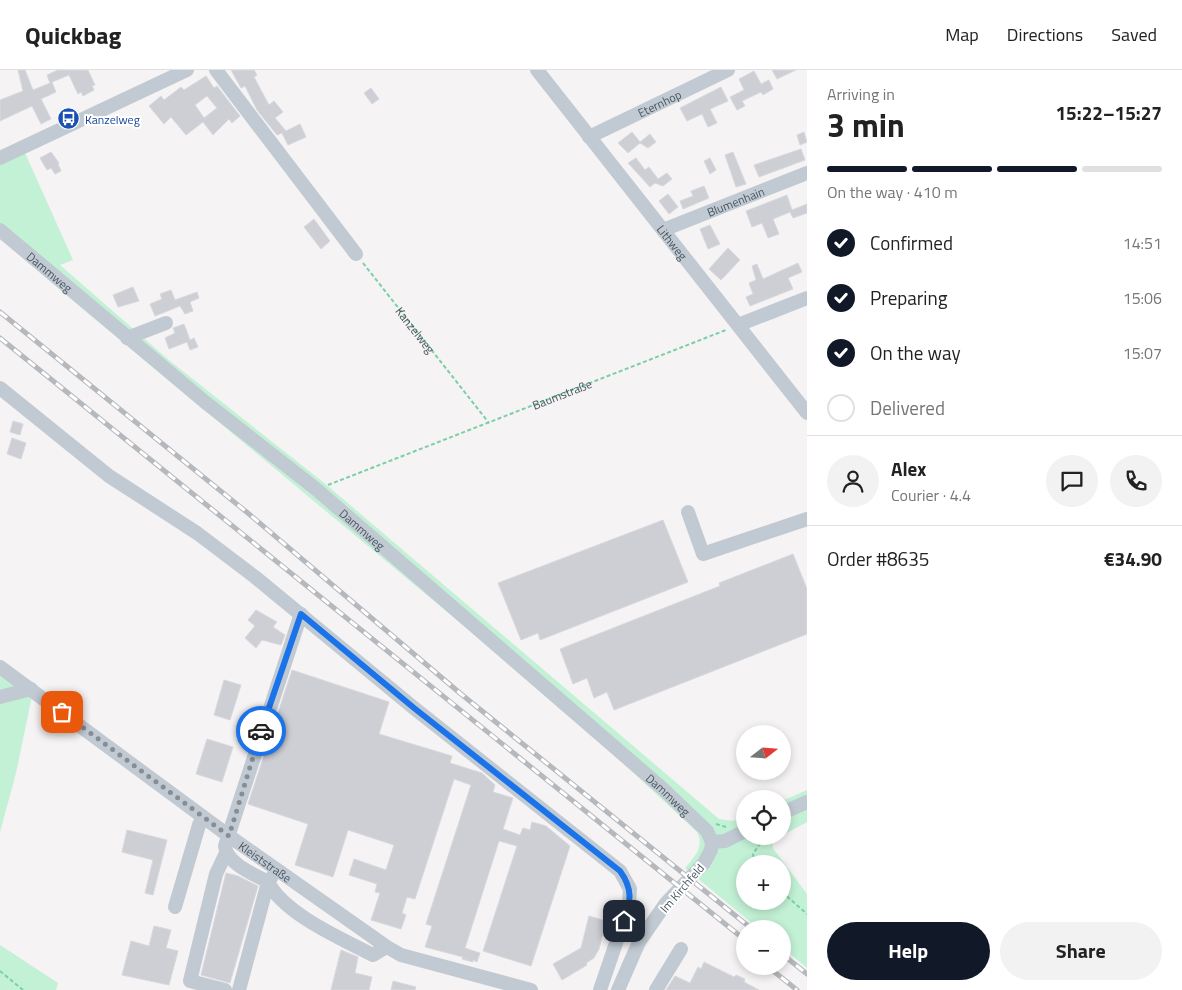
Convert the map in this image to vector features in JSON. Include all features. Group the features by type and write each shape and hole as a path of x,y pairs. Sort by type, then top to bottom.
{"street":[{"path":"0,158 186,70"},
{"path":"216,70 356,254"},
{"name":"Lithweg","path":"537,70 807,413"},
{"name":"Eternhop","path":"589,137 728,70"},
{"name":"Blumenhain","path":"663,230 807,173"},
{"name":"Dammweg","path":"0,230 127,338 316,489 662,788 699,823 712,842"},
{"path":"738,326 807,298"},
{"path":"127,338 166,323"},
{"path":"0,388 109,476 197,533 301,614 414,708 620,871 630,889 630,905 600,990"},
{"path":"688,512 703,554 807,519"},
{"path":"225,990 190,981 216,874 226,853 225,846 301,614"},
{"name":"Kleiststraße","path":"2,671 31,689 229,836 272,875 386,947 401,955 531,990"},
{"path":"0,697 31,689"},
{"path":"791,810 807,802"},
{"path":"175,907 199,825 204,818"},
{"path":"712,842 725,841 736,836"},
{"name":"Im Kirchfeld","path":"618,990 639,942 666,903 704,863 711,850 712,842"},
{"path":"226,853 233,860 272,875"},
{"path":"272,875 273,891 313,923 334,936 373,954 386,947"},
{"path":"239,990 272,875"},
{"path":"656,990 681,949"}],"path":[{"name":"Kanzelweg","path":"356,254 489,423"},
{"name":"Baumstraße","path":"316,489 738,326"},
{"path":"715,824 730,827"},
{"path":"791,900 807,914"},
{"path":"0,971 23,990"}],"green space":[{"path":"25,153 73,260 60,265 170,361 323,482 719,819 736,820 736,845 772,845 778,855 736,855 736,910 791,910 791,872 807,894 807,968 791,955 791,920 748,920 685,868 695,856 699,847 700,842 697,832 597,739 523,675 78,305 0,237 0,164"},
{"path":"0,675 32,696 16,773 0,832"},
{"path":"807,790 807,822 791,831 791,797"},
{"path":"0,945 58,983 56,990 0,990"}],"building":[{"path":"18,70 25,70 33,90 50,83 47,75 58,70 88,70 95,85 92,86 94,90 83,96 81,92 78,94 69,75 52,82 56,92 41,99 51,119 41,124 32,106 0,121 0,100 23,91"},
{"path":"231,70 254,70 257,75 254,77 269,105 274,101 283,112 275,118 286,131 300,124 306,137 288,145 282,133 277,135 257,110 245,86 241,88"},
{"path":"772,70 796,70 777,79"},
{"path":"754,71 761,84 769,80 773,89 763,95 761,92 742,101 745,106 737,110 730,97 744,90 739,79"},
{"path":"206,76 214,88 217,86 240,116 232,123 229,119 213,135 203,122 186,135 171,117 164,124 149,106 161,96 164,100 181,87 184,90","holes":["207,96 217,108 204,118 195,105"]},
{"path":"721,87 728,101 710,109 717,123 708,127 702,114 687,121 680,108"},
{"path":"371,88 379,99 372,104 364,93"},
{"path":"632,132 640,142 650,134 656,142 648,148 640,143 628,153 618,143"},
{"path":"804,132 807,142 800,145 797,135"},
{"path":"801,149 805,160 759,177 754,165"},
{"path":"51,152 59,163 61,171 55,174 51,168 47,170 40,158"},
{"path":"733,152 746,184 736,187 725,155"},
{"path":"636,158 645,170 649,167 658,179 667,173 672,179 663,186 655,183 650,187 628,163"},
{"path":"710,158 716,170 710,174 704,161"},
{"path":"704,186 709,198 683,209 680,201 693,196 691,191"},
{"path":"668,194 678,207 669,214 659,201"},
{"path":"787,195 792,210 807,204 807,213 793,218 790,212 773,219 779,234 768,238 762,223 752,227 746,211"},
{"path":"314,219 330,241 321,249 304,227"},
{"path":"710,225 720,244 708,249 700,229"},
{"path":"728,248 740,260 721,280 709,269"},
{"path":"798,263 802,272 788,278 793,289 750,306 746,297 753,294 749,283 756,280 752,266 757,264 763,279"},
{"path":"133,287 139,301 118,307 113,295"},
{"path":"171,290 175,300 197,292 199,298 190,302 193,311 185,314 180,306 155,316 150,304 162,299 160,294"},
{"path":"184,324 190,340 194,338 198,347 190,350 187,342 169,349 165,338 175,333 173,328"},
{"path":"13,421 23,424 20,435 10,432"},
{"path":"12,438 26,443 21,459 7,454"},
{"path":"663,520 688,582 540,640 538,633 521,640 498,583"},
{"path":"793,554 807,589 807,634 614,710 607,692 594,698 587,678 573,684 560,649 720,586 719,583"},
{"path":"256,610 277,622 273,627 285,635 281,645 262,640 256,648 245,638 255,626 248,620"},
{"path":"292,670 389,702 379,734 452,756 450,763 482,773 495,785 493,792 513,798 503,829 520,835 523,828 530,830 532,822 546,826 570,846 531,966 483,951 517,846 499,841 465,948 480,953 477,962 425,947 432,926 426,924 471,785 454,779 415,899 407,897 402,913 406,915 401,929 371,920 380,893 375,892 377,884 349,875 354,859 386,870 394,845 348,830 333,877 295,865 308,824 248,804"},
{"path":"224,680 241,685 230,720 214,715"},
{"path":"207,739 233,747 222,782 196,774"},
{"path":"127,830 167,840 153,895 145,893 153,860 122,852"},
{"path":"226,873 238,876 258,886 230,983 201,975"},
{"path":"589,916 606,921 599,949 594,958 586,963 587,965 562,980 553,964 581,948"},
{"path":"154,926 171,930 166,948 178,951 169,985 122,975 131,941 149,946"},
{"path":"341,950 358,957 355,973 372,977 369,990 331,990"},
{"path":"704,962 734,977 736,975 745,979 744,982 759,990 666,990 675,976 690,983 698,967 701,969"},
{"path":"393,981 416,987 415,990 391,990"}],"railway":[{"path":"0,312 249,514 461,694 741,920"},
{"path":"0,338 736,933"},
{"path":"791,961 807,974"},
{"path":"778,975 797,990"}],"way so far":[{"path":"62,712 229,836 261,731"}],"place":[{"name":"Kanzelweg","path":"69,119"}],"route":[{"path":"261,731 301,614 414,708 620,871 627,880 630,889 630,905 624,921"}]}
